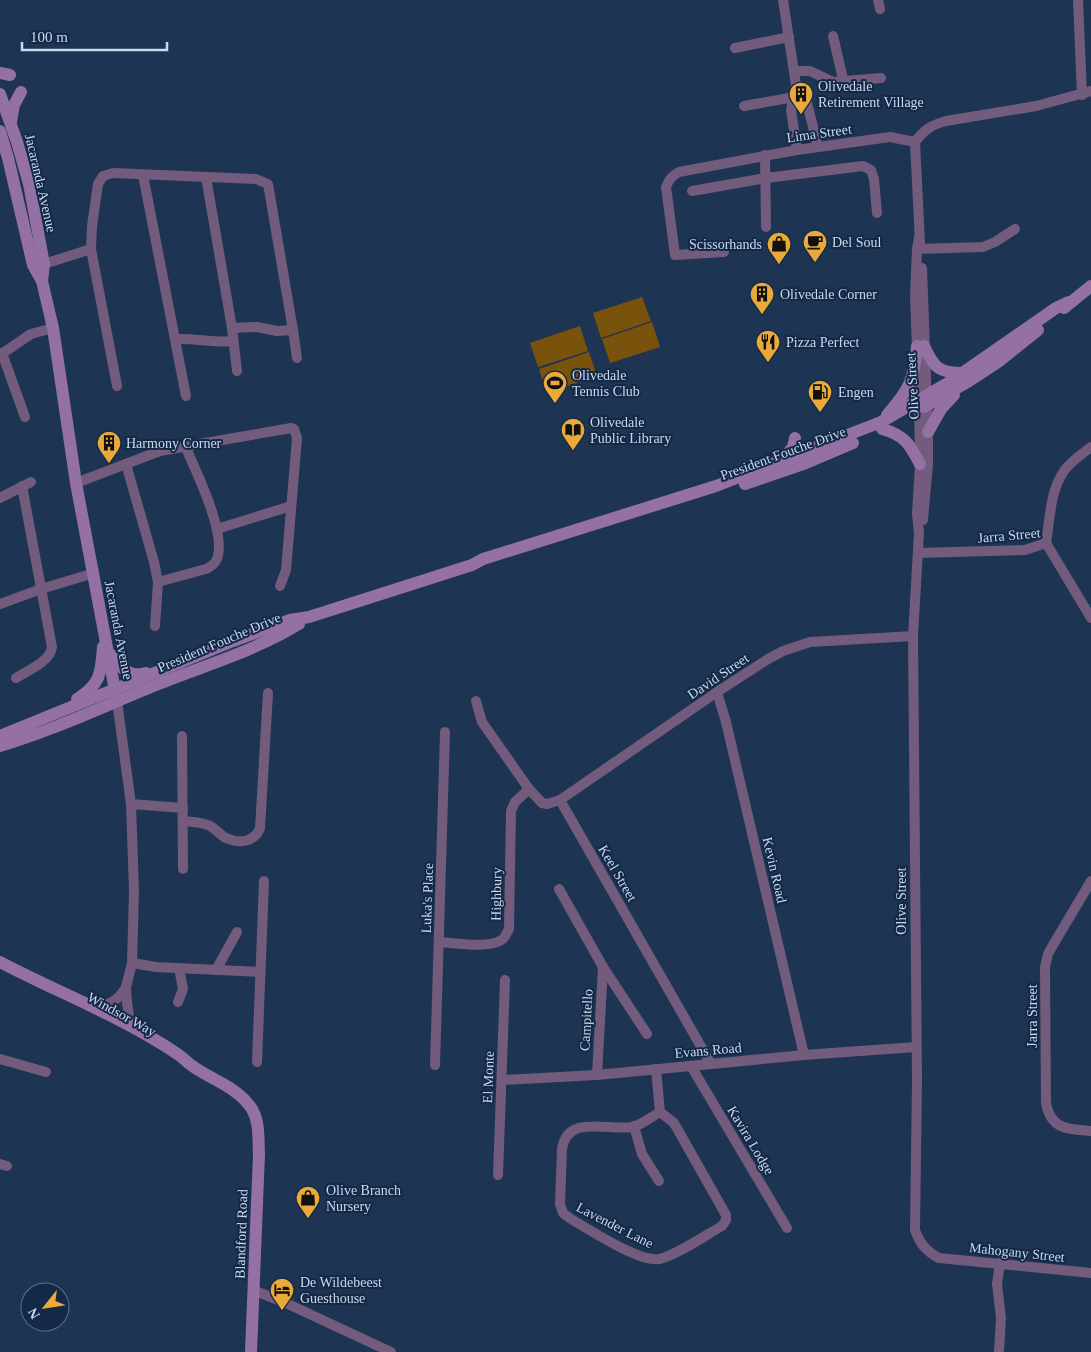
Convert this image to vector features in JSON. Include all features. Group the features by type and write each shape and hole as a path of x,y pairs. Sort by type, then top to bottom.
{"street":[{"path":"783,0 798,96 791,110 797,150"},
{"path":"915,142 922,132 931,126 1036,106 1086,93 1078,0"},
{"path":"833,36 844,82"},
{"path":"735,48 789,37"},
{"path":"795,71 810,71 833,82 881,78"},
{"path":"11,122 14,106 21,92"},
{"name":"Jacaranda Avenue","path":"0,94 11,122 29,184 44,264 42,280 52,328 76,483 116,695 131,804 134,891 132,963 126,987 128,1011 135,1029"},
{"path":"744,106 798,96 807,103 818,147"},
{"name":"Jacaranda Avenue","path":"0,131 32,264 42,280"},
{"name":"Lima Street","path":"724,252 674,255 666,187 668,180 679,172 765,155 890,137 915,142"},
{"name":"Olive Street","path":"915,142 923,403 917,514 919,533 913,636 918,1153 915,1230 923,1246 929,1253 939,1258"},
{"path":"765,155 766,227"},
{"path":"692,191 766,178 858,166 867,167 871,170 874,179 877,213"},
{"path":"117,386 91,249 100,179 113,173 256,179 268,184 294,330 297,358"},
{"path":"143,175 186,396"},
{"path":"206,178 232,328 237,371"},
{"path":"919,249 983,247 995,242 1015,229"},
{"path":"44,264 91,249"},
{"name":"President Fouche Drive","path":"475,564 485,564 719,493 806,463 882,426 966,377 1056,308 1069,302 1091,286"},
{"path":"232,328 257,327 277,331 294,330"},
{"path":"25,417 1,354 31,334 52,328"},
{"path":"175,339 194,338 213,342 233,341"},
{"path":"920,346 938,369 966,377 945,404 928,432"},
{"path":"920,346 910,383 882,426 905,440 920,464"},
{"name":"Olive Street","path":"919,533 924,515 928,432 923,403"},
{"name":"President Fouche Drive","path":"0,746 38,734 165,668 282,623 310,618 475,564 483,559 716,486 882,426"},
{"path":"76,483 160,452 291,428 294,430 297,438 286,570 280,586"},
{"path":"782,462 793,447 795,438"},
{"path":"158,582 196,572 213,565 217,559 217,529 185,446"},
{"path":"1046,543 1054,493 1058,483 1068,466 1091,447"},
{"path":"126,464 158,582 155,626"},
{"path":"0,498 26,484 41,589 52,641 51,652 44,660 16,678"},
{"path":"217,529 291,506"},
{"name":"Jarra Street","path":"918,553 1025,550 1046,543 1091,618"},
{"path":"0,604 94,573"},
{"name":"President Fouche Drive","path":"0,736 51,714 116,695 261,644 310,618"},
{"path":"51,714 84,694 98,681 104,631"},
{"name":"David Street","path":"560,800 717,692 768,659 797,645 810,642 913,636"},
{"path":"108,652 120,668 130,674 142,674 165,668"},
{"name":"Kevin Road","path":"717,692 726,722 804,1055"},
{"path":"183,821 212,827 226,838 234,841 249,840 258,834 260,828 268,693"},
{"path":"476,702 482,722 529,789 538,799 547,804 560,800"},
{"name":"Luka's Place","path":"435,1065 445,732"},
{"path":"182,736 183,869"},
{"name":"Highbury","path":"439,942 490,944 502,939 509,929 511,811 515,802 529,789"},
{"name":"Keel Street","path":"560,800 711,1064"},
{"path":"131,804 183,808"},
{"name":"Jarra Street","path":"1091,881 1048,954 1045,977 1046,1103 1048,1112 1051,1119 1064,1127 1091,1131"},
{"path":"257,1062 264,882"},
{"name":"Campitello","path":"559,889 603,967 647,1034"},
{"path":"216,970 237,932"},
{"name":"Windsor Way","path":"0,962 41,984 53,994 176,1062 191,1065"},
{"path":"132,963 179,968 260,972"},
{"name":"Campitello","path":"597,1075 603,967"},
{"path":"178,1002 183,989 179,968"},
{"name":"El Monte","path":"498,1175 505,980"},
{"name":"Windsor Way","path":"41,984 55,988 135,1029 180,1056 191,1065 240,1095 256,1117"},
{"path":"96,1009 119,998 126,987"},
{"name":"Evans Road","path":"502,1080 597,1075 804,1055 916,1047"},
{"path":"0,1059 46,1072"},
{"name":"Kavira Lodge","path":"691,1066 787,1228"},
{"path":"656,1069 660,1112"},
{"name":"Lavender Lane","path":"660,1112 674,1123 726,1215 726,1220 722,1226 661,1259 653,1260 638,1256 571,1220 563,1213 560,1208 562,1148 566,1134 572,1130 586,1127 634,1126 660,1112"},
{"name":"Blandford Road","path":"251,1352 259,1154 256,1117"},
{"path":"634,1126 642,1154 659,1181"},
{"name":"Mahogany Street","path":"939,1258 1091,1274"},
{"path":"1000,1263 997,1284 1001,1332 1000,1352"},
{"path":"254,1290 391,1352"}],"shaded area":[{"path":"642,297 651,321 601,338 593,313"},
{"path":"652,322 660,347 610,363 602,339"},
{"path":"580,326 588,351 538,367 530,343"},
{"path":"589,352 597,376 547,393 539,369"}],"place":[{"name":"Olivedale Retirement Village","path":"801,115"},
{"name":"Del Soul","path":"815,263"},
{"name":"Scissorhands","path":"779,265"},
{"name":"Olivedale Corner","path":"762,315"},
{"name":"Pizza Perfect","path":"768,363"},
{"name":"Olivedale Tennis Club","path":"555,404"},
{"name":"Engen","path":"820,413"},
{"name":"Olivedale Public Library","path":"573,451"},
{"name":"Harmony Corner","path":"109,464"},
{"name":"Olive Branch Nursery","path":"308,1219"},
{"name":"De Wildebeest Guesthouse","path":"282,1311"}]}
